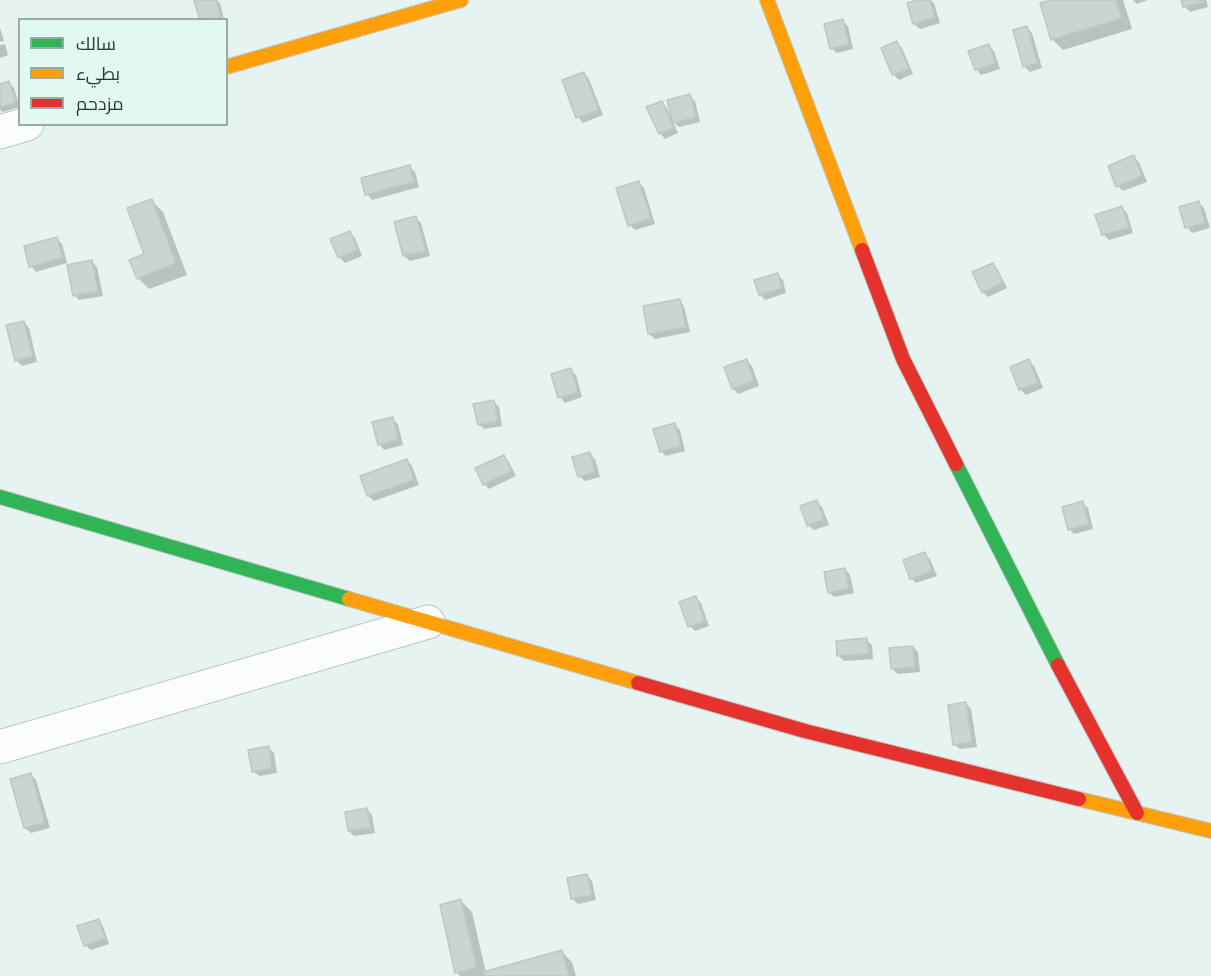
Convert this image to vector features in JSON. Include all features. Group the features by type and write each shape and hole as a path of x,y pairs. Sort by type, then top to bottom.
{"street":[{"path":"228,66 419,6 461,0"},
{"path":"767,0 903,359 1048,646 1137,813"},
{"path":"0,132 20,126"},
{"path":"0,497 804,731 1211,831"},
{"path":"0,747 428,622"}],"building":[{"path":"216,0 221,17 199,18 194,1"},
{"path":"916,0 930,0 935,18 913,24 907,3"},
{"path":"1051,0 1116,0 1122,18 1051,40 1040,3"},
{"path":"1181,0 1203,0 1204,2 1183,7"},
{"path":"843,19 849,44 830,49 824,24"},
{"path":"1027,26 1038,63 1023,67 1013,30"},
{"path":"897,41 909,69 892,75 881,48"},
{"path":"989,44 996,64 975,70 968,51"},
{"path":"584,72 599,110 576,118 562,80"},
{"path":"9,81 16,102 0,107 0,84"},
{"path":"690,94 696,117 673,123 667,100"},
{"path":"662,101 674,128 659,134 646,107"},
{"path":"1134,155 1142,176 1116,187 1108,166"},
{"path":"410,165 414,182 365,195 361,178"},
{"path":"639,181 651,219 628,226 616,188"},
{"path":"152,199 176,263 137,279 129,260 144,254 127,208"},
{"path":"1199,201 1205,223 1185,228 1179,207"},
{"path":"1122,206 1129,228 1102,235 1095,215"},
{"path":"416,216 426,251 403,256 394,222"},
{"path":"350,231 358,250 338,258 330,239"},
{"path":"57,237 63,258 29,267 24,246"},
{"path":"92,260 98,291 73,296 67,265"},
{"path":"993,263 1003,282 982,293 972,272"},
{"path":"778,273 782,288 759,295 754,280"},
{"path":"680,299 686,327 648,334 643,306"},
{"path":"24,321 33,356 15,361 6,325"},
{"path":"747,359 754,381 732,389 724,367"},
{"path":"1029,359 1038,383 1019,390 1010,367"},
{"path":"571,368 578,392 558,398 551,374"},
{"path":"494,400 498,421 478,425 473,404"},
{"path":"393,417 398,440 378,445 372,422"},
{"path":"675,423 681,446 660,452 653,429"},
{"path":"590,452 595,472 578,477 572,457"},
{"path":"504,455 512,471 483,485 475,468"},
{"path":"407,459 414,480 367,496 360,476"},
{"path":"817,500 824,519 807,526 800,506"},
{"path":"1083,501 1089,524 1068,530 1062,507"},
{"path":"925,552 932,571 910,579 903,560"},
{"path":"845,568 849,588 828,593 824,572"},
{"path":"696,596 705,621 688,627 679,602"},
{"path":"867,638 869,654 837,656 836,641"},
{"path":"913,646 915,667 891,669 889,648"},
{"path":"966,702 972,742 953,745 948,705"},
{"path":"269,746 272,768 252,772 248,750"},
{"path":"31,773 45,823 24,828 10,779"},
{"path":"367,808 371,828 348,831 345,812"},
{"path":"587,874 592,895 571,899 567,878"},
{"path":"461,899 477,968 455,973 440,905"},
{"path":"99,919 105,938 84,946 77,926"},
{"path":"562,950 569,976 484,976 483,972"}],"traffic: fast":[{"path":"956,464 1058,665"},
{"path":"0,497 349,599"}],"traffic: slow":[{"path":"228,66 461,0"},
{"path":"767,0 862,250"},
{"path":"349,599 638,683"},
{"path":"1079,799 1211,831"}],"traffic: jam":[{"path":"862,250 903,359 956,464"},
{"path":"1058,665 1137,813"},
{"path":"638,683 805,731 1079,799"}]}
